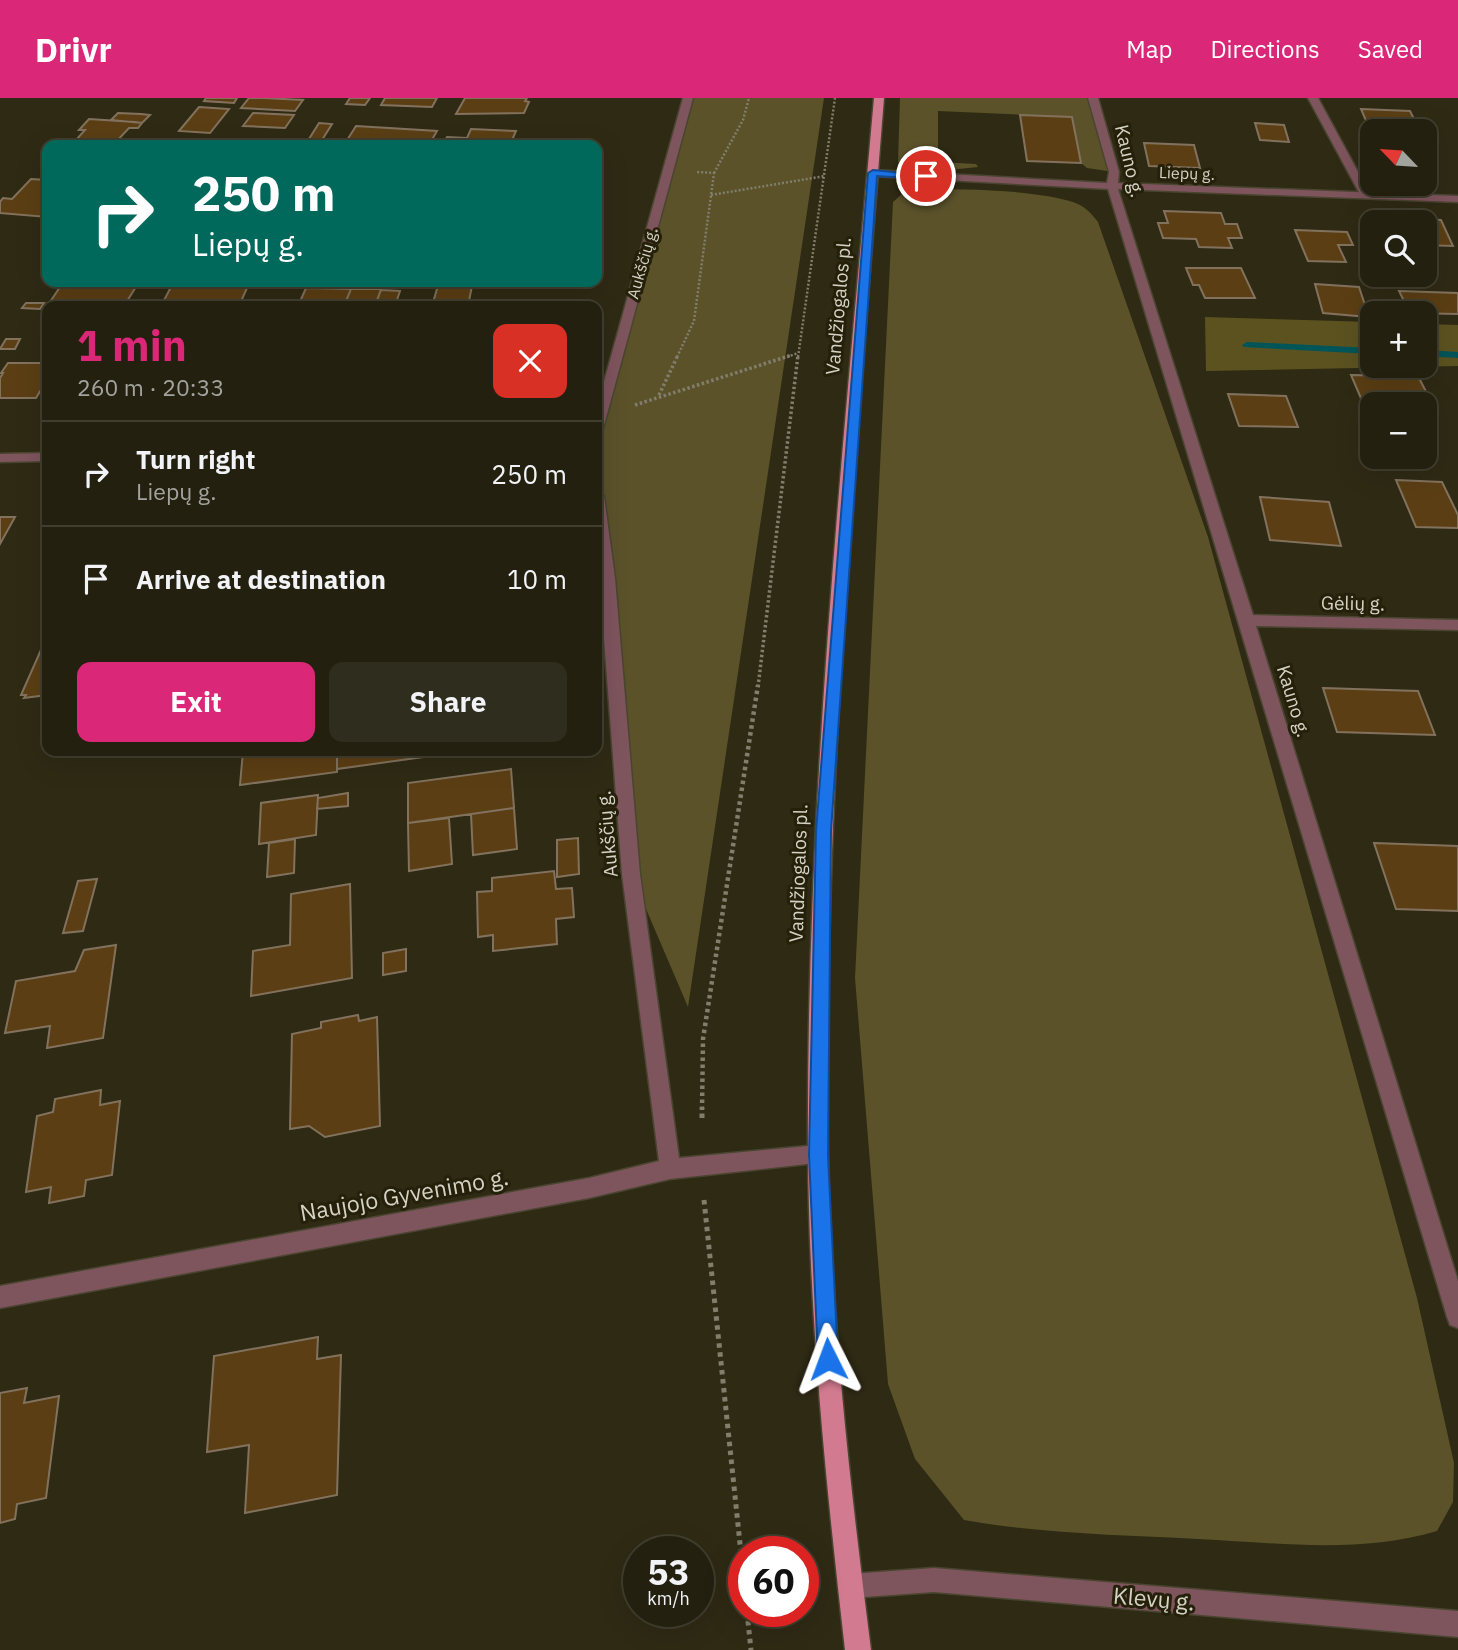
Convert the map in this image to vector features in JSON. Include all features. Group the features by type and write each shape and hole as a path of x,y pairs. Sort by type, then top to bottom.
{"main road":[{"name":"Vandžiogalos pl.","path":"858,1650 828,1359 818,1155 819,973 824,818 879,98"}],"street":[{"name":"Aukščių g.","path":"602,409 688,98"},
{"name":"Kauno g.","path":"1093,98 1114,172 1112,186 1247,620 1458,1317"},
{"path":"1313,98 1360,184"},
{"name":"Liepų g.","path":"873,173 1112,186 1360,195"},
{"name":"Liepų g.","path":"1389,196 1458,199"},
{"path":"0,458 42,457"},
{"name":"Aukščių g.","path":"602,533 608,578 631,874 670,1169"},
{"name":"Gėlių g.","path":"1247,620 1458,625"},
{"name":"Naujojo Gyvenimo g.","path":"0,1297 589,1188 670,1169 818,1155"},
{"name":"Klevų g.","path":"850,1586 934,1580 1458,1624"}],"path":[{"path":"659,395 694,321 714,173 721,155 744,123 750,98"},
{"path":"739,1536 706,1239 702,1166 703,1039 762,661 798,353 835,98"},
{"path":"668,170 714,173"},
{"path":"711,195 825,176"},
{"path":"602,422 659,395 798,353"},
{"path":"749,1627 751,1650"}],"shaded area":[{"path":"688,98 824,98 688,1007 631,874 602,552 602,411"},
{"path":"900,98 1093,98 1114,172 1087,168 1081,163 1071,117 938,111 938,162 976,164 978,167 949,170 903,166 898,162"},
{"path":"915,189 1037,194 1073,202 1098,222 1208,537 1417,1298 1454,1463 1453,1502 1437,1531 1378,1543 1319,1545 1081,1533 993,1525 964,1520 915,1459 888,1384 855,978 893,202 903,193"},
{"path":"1205,317 1360,322 1360,368 1206,371"},
{"path":"1437,324 1458,325 1458,366 1437,366"}],"building":[{"path":"206,98 237,98 234,103 204,101"},
{"path":"249,98 303,100 295,111 241,108"},
{"path":"350,98 370,98 365,105 346,104"},
{"path":"385,98 437,98 432,107 381,105"},
{"path":"465,98 527,98 525,101 529,102 524,113 456,114"},
{"path":"199,107 229,109 210,133 179,131"},
{"path":"1361,109 1410,111 1414,119 1365,119"},
{"path":"118,113 150,115 142,123 111,120"},
{"path":"253,113 294,115 285,128 243,126"},
{"path":"1020,115 1072,117 1081,163 1027,161"},
{"path":"89,119 142,123 138,128 129,128 118,140 76,140 85,130 79,130"},
{"path":"319,123 332,124 322,140 309,139"},
{"path":"1255,123 1284,125 1289,142 1260,140"},
{"path":"356,126 437,131 432,140 347,140"},
{"path":"471,129 516,131 512,140 445,140 447,137 467,138"},
{"path":"1144,143 1194,145 1200,168 1149,166"},
{"path":"31,179 42,180 42,217 0,213 0,202 3,198 12,199"},
{"path":"1164,211 1221,213 1225,224 1237,224 1242,238 1228,238 1232,248 1199,247 1196,239 1163,238 1158,223 1168,223"},
{"path":"1437,220 1441,220 1453,246 1437,245"},
{"path":"1295,230 1347,232 1353,245 1338,245 1346,262 1308,261"},
{"path":"1186,268 1241,268 1255,298 1205,298 1199,285 1193,285"},
{"path":"1315,284 1359,287 1364,301 1360,301 1360,316 1323,313"},
{"path":"60,287 136,287 127,301 51,301"},
{"path":"171,287 247,288 241,301 164,301"},
{"path":"438,287 472,287 469,301 433,301"},
{"path":"306,288 351,289 346,301 300,301"},
{"path":"351,289 381,289 377,301 346,301"},
{"path":"381,290 400,291 397,301 377,301"},
{"path":"1399,291 1458,293 1458,314 1437,314 1437,301 1404,301"},
{"path":"26,303 42,303 40,309 22,308"},
{"path":"6,339 20,339 15,349 0,349"},
{"path":"8,363 42,363 42,388 36,398 0,398 1,373"},
{"path":"1351,375 1360,375 1360,378 1419,378 1426,392 1360,392 1360,396"},
{"path":"1228,394 1286,396 1298,427 1239,426"},
{"path":"1396,480 1442,482 1458,515 1458,528 1416,527"},
{"path":"1260,497 1329,502 1341,546 1270,540"},
{"path":"0,517 15,517 0,544"},
{"path":"42,648 42,696 24,698 26,695 21,695"},
{"path":"1323,688 1418,691 1435,735 1337,732"},
{"path":"243,756 337,756 337,772 240,785"},
{"path":"337,756 431,756 337,769"},
{"path":"511,769 514,808 408,823 408,783"},
{"path":"348,793 348,806 317,809 318,798"},
{"path":"318,795 316,835 259,844 261,803"},
{"path":"514,808 517,849 473,855 471,814"},
{"path":"449,818 452,864 409,871 408,823"},
{"path":"578,838 579,874 557,877 557,840"},
{"path":"295,839 294,873 267,877 269,843"},
{"path":"1374,843 1458,846 1458,911 1396,909"},
{"path":"554,871 556,889 572,888 574,917 556,919 557,944 493,951 493,935 478,937 477,892 492,891 492,878"},
{"path":"97,879 83,931 63,933 78,881"},
{"path":"350,884 352,978 251,996 253,951 290,945 291,894"},
{"path":"116,945 103,1038 47,1048 50,1026 5,1033 16,981 75,971 84,950"},
{"path":"406,949 406,971 383,975 383,953"},
{"path":"358,1015 359,1021 377,1017 380,1126 325,1137 309,1126 290,1129 292,1034 321,1028 321,1022"},
{"path":"101,1090 100,1105 120,1101 112,1175 86,1180 84,1196 49,1203 51,1187 26,1192 37,1116 53,1112 55,1099"},
{"path":"318,1337 317,1359 341,1355 337,1495 245,1513 249,1445 207,1452 214,1356"},
{"path":"27,1388 24,1403 59,1396 46,1498 17,1504 15,1519 0,1523 0,1393"}],"waterway":[{"path":"1247,345 1360,350"},
{"path":"1437,354 1458,355"}],"route":[{"path":"828,1359 818,1155 819,973 824,831 835,644 873,173 926,176"}]}
